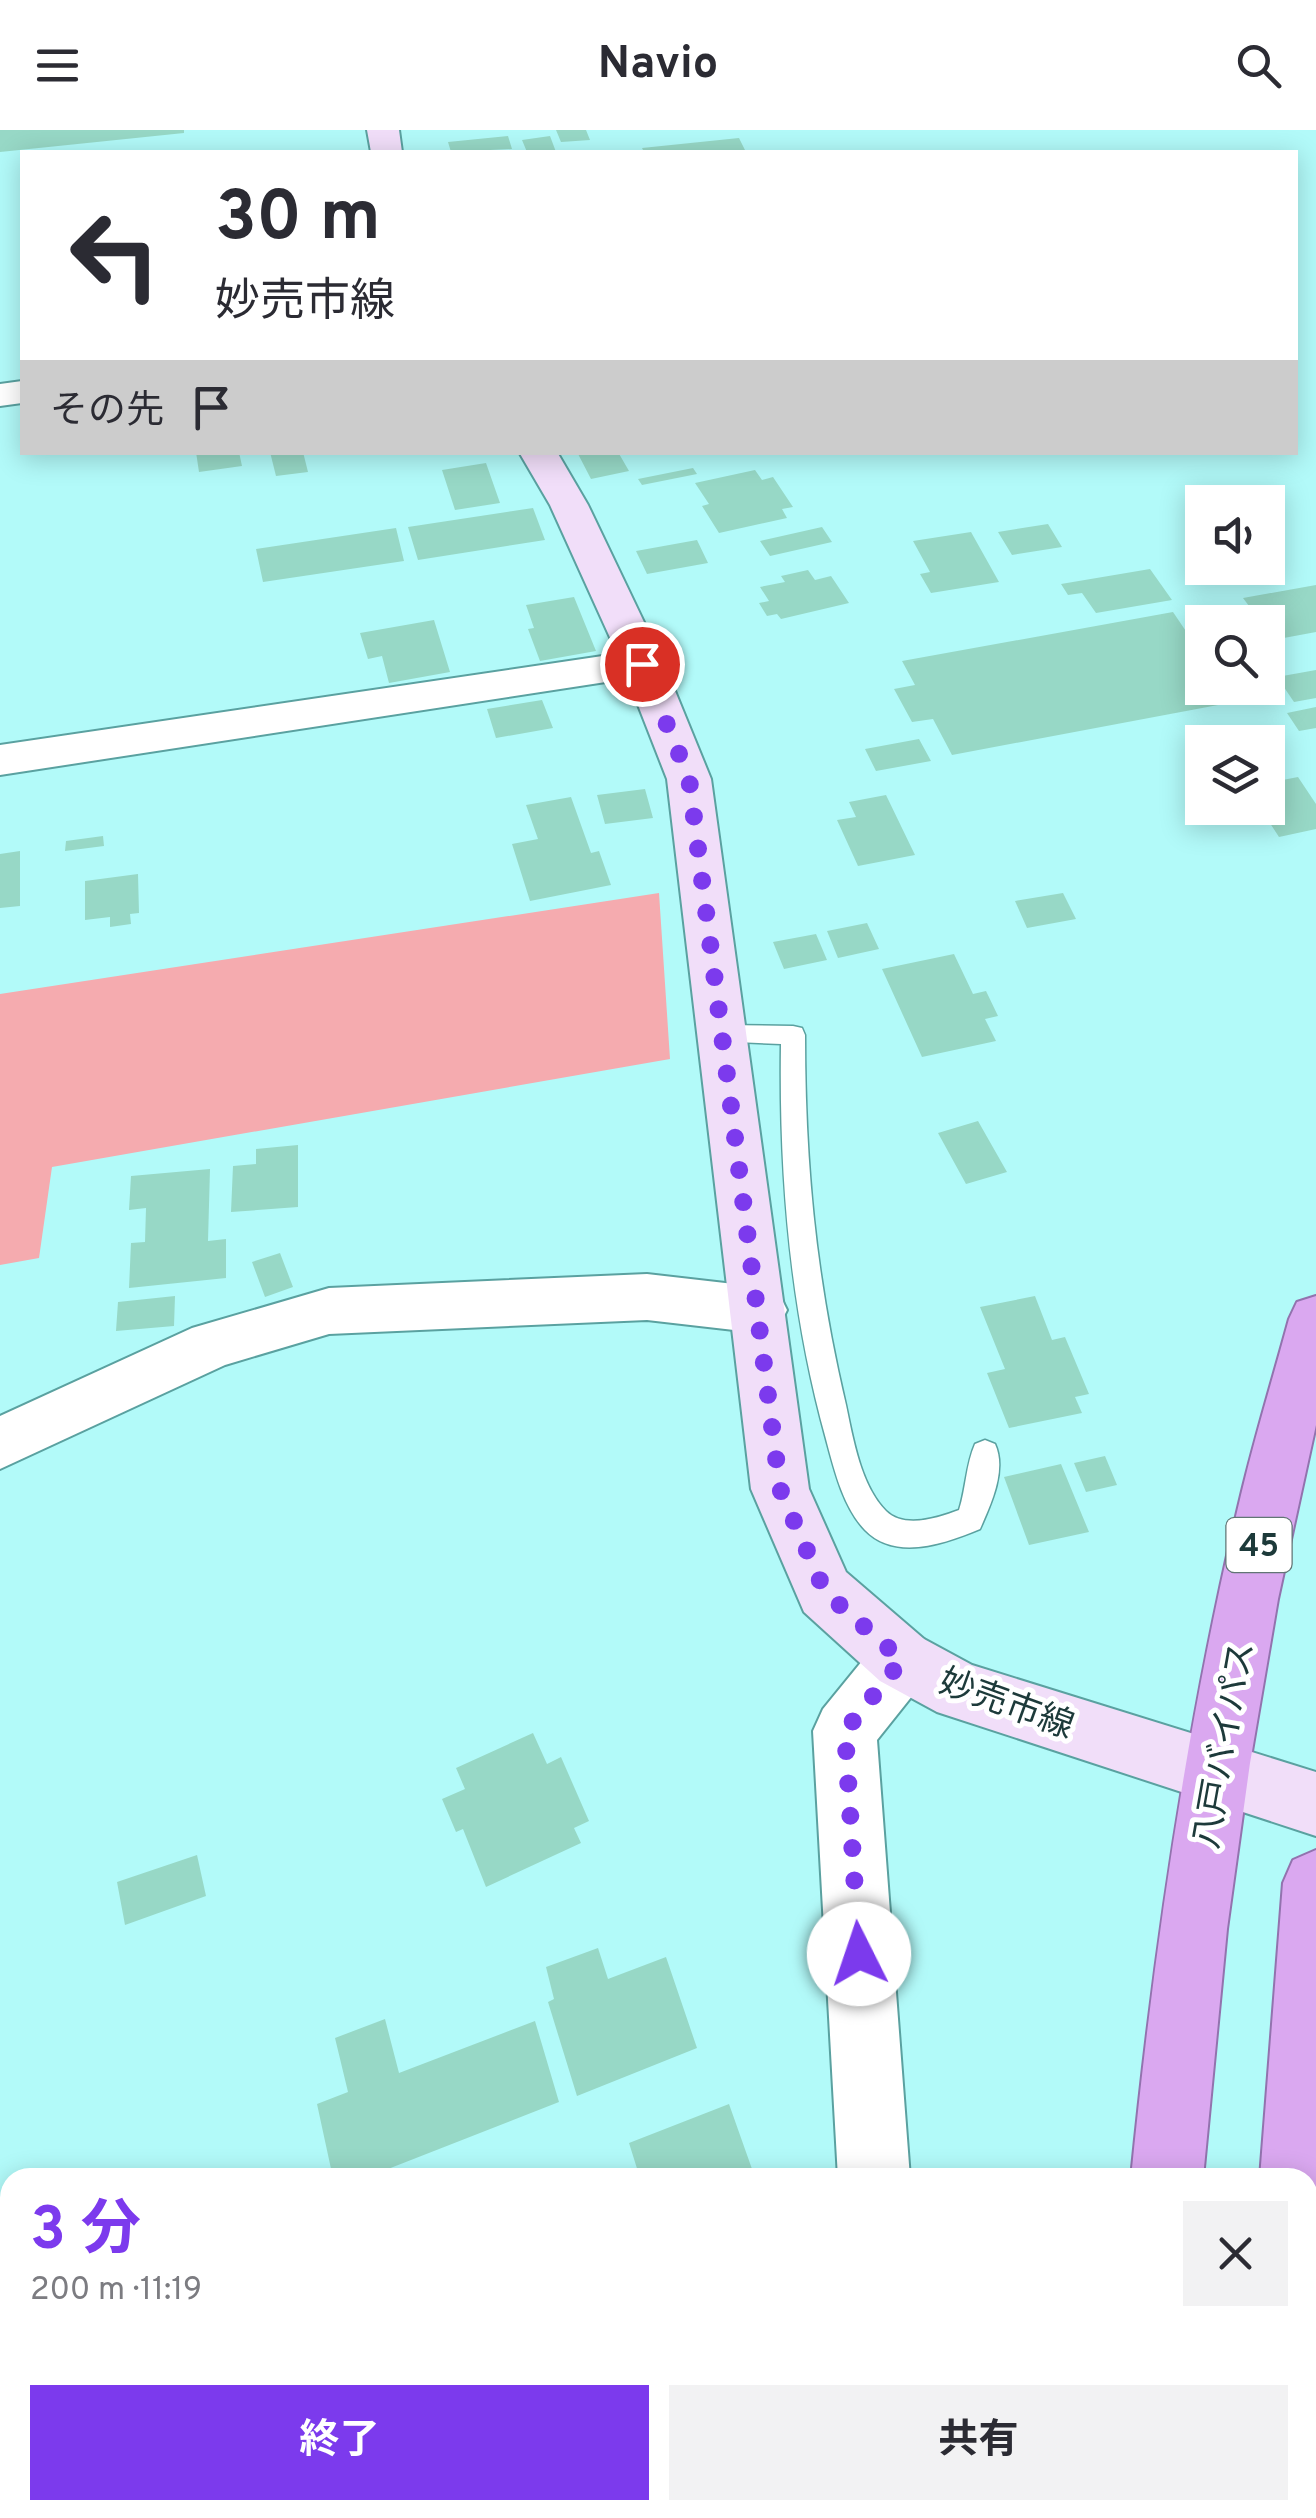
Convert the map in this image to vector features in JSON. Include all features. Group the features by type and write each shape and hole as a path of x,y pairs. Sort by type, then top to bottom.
{"highway":[{"name":"八戸バイパス","path":"1168,2168 1179,2033 1215,1773 1265,1516 1316,1319"},
{"path":"1297,2168 1316,1883"}],"main road":[{"name":"妙売市線","path":"540,455 569,505 689,778 780,1489 825,1592 902,1660 959,1691 1316,1804"}],"street":[{"path":"0,760 642,664"},
{"path":"0,1443 212,1345 329,1311 647,1297 760,1310"},
{"path":"873,2168 845,1731 902,1660"}],"lane":[{"path":"723,1034 792,1035 796,1197 829,1394 845,1464 864,1509 880,1525 913,1535 943,1530 970,1519 984,1483 985,1453"}],"shaded area":[{"path":"659,893 670,1059 52,1167 39,1258 0,1265 0,994"}],"building":[{"path":"0,130 184,130 184,133 0,152"},
{"path":"556,130 586,130 590,140 561,142"},
{"path":"508,136 512,149 450,150 448,142"},
{"path":"550,136 555,150 526,150 522,140"},
{"path":"739,138 745,150 643,150"},
{"path":"196,455 240,455 242,466 199,472"},
{"path":"271,455 304,455 308,472 276,476"},
{"path":"579,455 620,455 629,471 591,479"},
{"path":"486,463 500,503 455,510 442,470"},
{"path":"693,468 697,474 642,485 638,479"},
{"path":"755,470 762,480 773,477 793,507 782,509 787,518 719,533 702,506 709,504 695,483"},
{"path":"533,508 545,540 418,560 408,527"},
{"path":"1048,524 1062,547 1012,555 998,532"},
{"path":"822,527 832,542 770,556 760,541"},
{"path":"396,528 404,561 263,582 256,549"},
{"path":"971,532 999,582 931,593 920,574 930,572 913,541"},
{"path":"697,540 708,563 647,574 636,551"},
{"path":"1150,569 1172,600 1096,613 1082,593 1068,595 1061,584"},
{"path":"808,570 815,580 831,576 849,603 781,619 777,614 767,616 759,603 769,601 760,587 785,582 781,576"},
{"path":"1316,585 1316,632 1285,638 1285,605 1248,605 1243,598"},
{"path":"574,597 596,651 540,661 528,629 534,628 526,605"},
{"path":"1173,612 1185,630 1185,705 1218,705 952,755 933,719 912,722 894,689 915,685 902,661"},
{"path":"434,620 450,672 389,683 382,656 368,659 360,633"},
{"path":"1316,670 1316,698 1294,702 1285,689 1285,676"},
{"path":"542,700 553,728 496,738 487,709"},
{"path":"1316,707 1316,728 1299,731 1287,713"},
{"path":"919,739 931,761 876,771 865,749"},
{"path":"1298,777 1316,804 1316,829 1279,837 1271,825 1285,825 1285,780"},
{"path":"645,789 653,818 605,824 597,795"},
{"path":"886,795 915,855 858,866 837,820 856,817 849,802"},
{"path":"571,797 591,853 599,851 611,885 530,901 512,844 538,839 526,805"},
{"path":"103,836 104,846 65,851 66,841"},
{"path":"20,851 20,906 0,908 0,854"},
{"path":"138,874 139,913 130,914 131,924 110,927 110,917 85,920 85,881"},
{"path":"1063,893 1076,919 1027,928 1015,901"},
{"path":"867,923 879,949 838,958 827,931"},
{"path":"816,934 827,960 784,969 773,942"},
{"path":"954,954 973,994 986,991 998,1016 985,1019 996,1041 922,1057 882,969"},
{"path":"978,1121 1007,1172 966,1184 938,1133"},
{"path":"298,1145 298,1207 231,1212 233,1166 256,1164 256,1149"},
{"path":"210,1169 208,1241 226,1239 226,1278 129,1288 131,1243 145,1242 146,1208 129,1210 131,1176"},
{"path":"280,1253 293,1287 265,1297 252,1262"},
{"path":"175,1296 174,1326 116,1331 118,1302"},
{"path":"1035,1296 1052,1340 1065,1337 1089,1394 1075,1397 1082,1413 1009,1428 987,1373 1005,1369 980,1307"},
{"path":"1105,1456 1117,1485 1086,1492 1074,1463"},
{"path":"1061,1464 1089,1532 1029,1545 1004,1477"},
{"path":"533,1733 547,1764 561,1757 589,1821 574,1828 581,1843 486,1887 463,1829 456,1832 442,1799 465,1789 456,1768"},
{"path":"197,1855 206,1896 125,1925 117,1882"},
{"path":"598,1948 608,1979 666,1957 697,2048 577,2096 548,2002 554,1999 546,1967"},
{"path":"385,2019 399,2073 535,2021 559,2102 391,2168 331,2168 317,2104 348,2092 335,2038"},
{"path":"729,2104 752,2168 637,2168 629,2143"}],"route":[{"path":"642,664 689,778 780,1489 825,1592 902,1660 845,1731 859,1954"}]}
